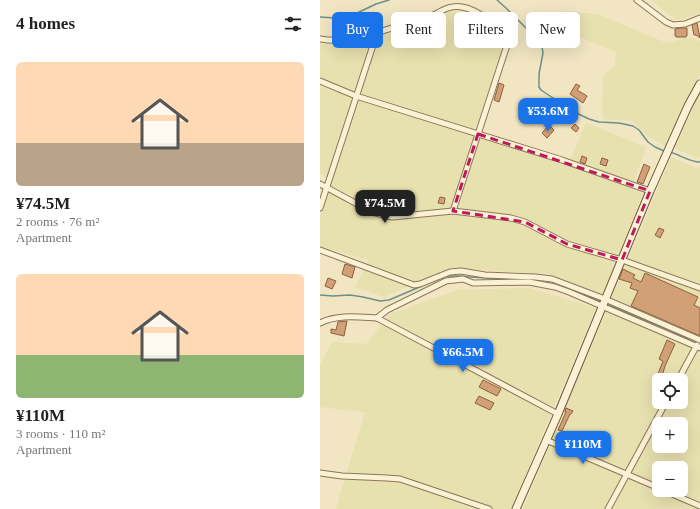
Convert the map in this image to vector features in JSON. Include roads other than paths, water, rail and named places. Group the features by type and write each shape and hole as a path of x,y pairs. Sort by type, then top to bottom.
{"street":[{"path":"637,0 673,26 686,24 700,18"},
{"path":"383,31 423,20 451,7 462,7 486,18 509,39 453,211"},
{"path":"320,39 332,40"},
{"path":"320,208 372,48"},
{"path":"320,81 356,96 562,160 650,191"},
{"path":"516,509 558,414 650,191 688,106 700,84"},
{"path":"320,184 372,212 392,217 453,211 511,218 526,222 567,244 622,260 700,288"},
{"path":"320,250 414,285 450,272 552,279 698,347"},
{"path":"377,318 387,310 446,281 462,279 473,283 529,282 555,287 604,302 700,340 698,347 682,373"},
{"path":"320,323 332,318 342,317 377,318 558,414"},
{"path":"608,509 662,409"},
{"path":"546,440 652,485"},
{"path":"320,473 342,476 400,479 489,509"},
{"path":"679,497 700,506"}],"waterway":[{"path":"320,17 336,18 355,14 376,4 389,0"},
{"path":"497,0 535,37 542,47 543,53 539,74 539,87 541,90 560,105 589,119 599,122 619,123 633,126 639,130 648,142 664,151"},
{"path":"670,152 689,160 700,162"},
{"path":"446,276 531,280 572,289 602,302"},
{"path":"320,295 350,295 380,301 389,300 422,286"},
{"path":"606,304 671,331 700,345"}]}
